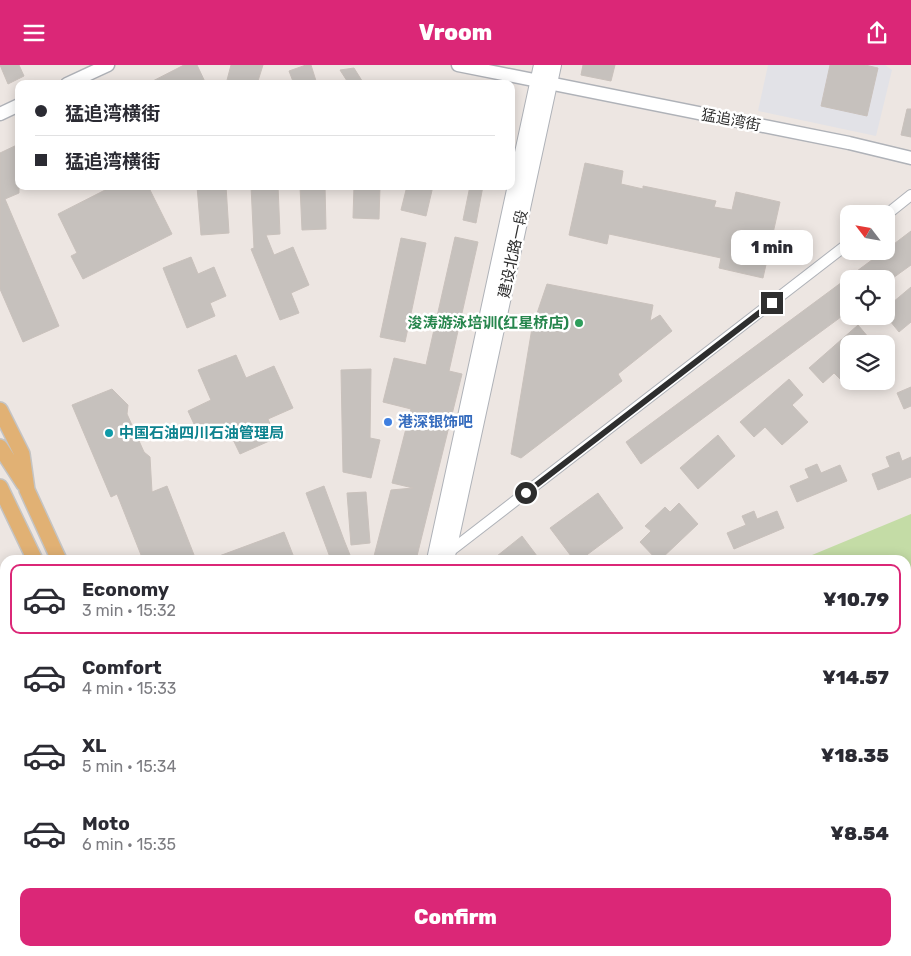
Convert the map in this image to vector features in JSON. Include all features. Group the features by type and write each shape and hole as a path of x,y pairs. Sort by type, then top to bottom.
{"main road":[{"name":"建设北路一段","path":"541,65 544,83"},
{"name":"建设北路一段","path":"441,555 544,83 554,65"},
{"path":"0,410 22,454 27,490"},
{"path":"0,447 27,490 57,555"},
{"path":"0,487 33,555"}],"street":[{"path":"75,80 108,65"},
{"name":"猛追湾街","path":"458,65 849,143 911,158"},
{"path":"0,114 15,107"},
{"path":"895,208 911,195"},
{"path":"442,555 840,250"}],"shaded area":[{"path":"768,65 885,65 892,70 876,136 758,111"}],"green space":[{"path":"911,514 911,555 812,555"}],"building":[{"path":"0,65 19,65 24,76 8,84"},
{"path":"184,65 197,65 204,80 155,80"},
{"path":"231,65 263,65 258,80 227,80"},
{"path":"311,65 316,80 292,80 289,71"},
{"path":"583,65 615,65 611,81 581,75"},
{"path":"830,65 865,65 878,68 867,116 821,106"},
{"path":"354,68 362,80 346,80 340,70"},
{"path":"907,109 911,109 911,137 901,135"},
{"path":"15,146 15,190 19,190 19,193 5,199 59,326 23,342 0,289 0,153"},
{"path":"585,163 623,171 621,184 643,189 643,186 716,201 714,207 732,210 736,192 780,202 763,278 719,268 721,258 609,234 607,244 569,235"},
{"path":"105,190 150,190 172,234 83,279 71,256 77,253 58,214"},
{"path":"197,190 226,190 229,233 201,235"},
{"path":"251,190 278,190 280,234 266,235 274,255 293,247 309,285 291,293 299,313 280,320 251,249 254,248"},
{"path":"300,190 325,190 326,229 302,230"},
{"path":"354,190 380,190 379,219 353,218"},
{"path":"406,190 432,190 426,216 401,210"},
{"path":"469,190 482,190 476,223 463,220"},
{"path":"911,231 911,265 895,277 895,270 858,270 872,260 895,260 895,243"},
{"path":"455,237 478,242 449,371 462,374 417,555 374,555 391,490 413,488 392,483 411,409 383,402 394,358 426,365"},
{"path":"401,238 426,243 405,342 380,337"},
{"path":"191,257 198,274 214,267 226,296 210,303 215,316 187,328 163,268"},
{"path":"547,284 653,305 650,321 660,315 672,331 618,374 622,381 521,458 511,454 532,328"},
{"path":"840,284 840,318 641,464 626,442"},
{"path":"911,287 911,322 899,332 893,325 895,325 895,300"},
{"path":"858,325 866,335 847,335"},
{"path":"840,341 840,379 834,373 823,383 809,368"},
{"path":"236,355 246,378 274,366 293,408 268,419 276,438 240,454 226,425 200,437 188,411 211,400 198,370"},
{"path":"371,369 370,438 380,440 371,478 343,472 341,370"},
{"path":"789,379 803,395 792,405 808,422 782,445 765,427 754,437 740,422"},
{"path":"911,387 911,406 904,409 897,393"},
{"path":"112,389 128,405 127,414 144,452 150,457 152,492 167,486 194,555 141,555 117,494 111,497 72,405"},
{"path":"718,435 735,456 698,489 680,468"},
{"path":"899,452 902,461 911,457 911,477 878,490 872,474 890,467 886,457"},
{"path":"817,464 821,473 840,465 847,481 797,502 790,486 809,478 805,469"},
{"path":"324,486 350,555 329,555 306,493"},
{"path":"366,492 370,543 351,545 347,493"},
{"path":"598,493 623,528 587,555 570,555 550,528"},
{"path":"679,503 698,524 665,555 652,555 640,542 651,531 645,526 665,507 670,512"},
{"path":"754,511 757,519 777,511 784,528 734,549 727,533 746,525 742,516"},
{"path":"284,532 293,555 222,555"},
{"path":"522,536 536,555 498,555"}],"place":[{"name":"浚涛游泳培训(红星桥店)","path":"579,323"},
{"name":"港深银饰吧","path":"388,422"},
{"name":"中国石油四川石油管理局","path":"109,433"}],"route":[{"path":"526,493 772,303"}]}
